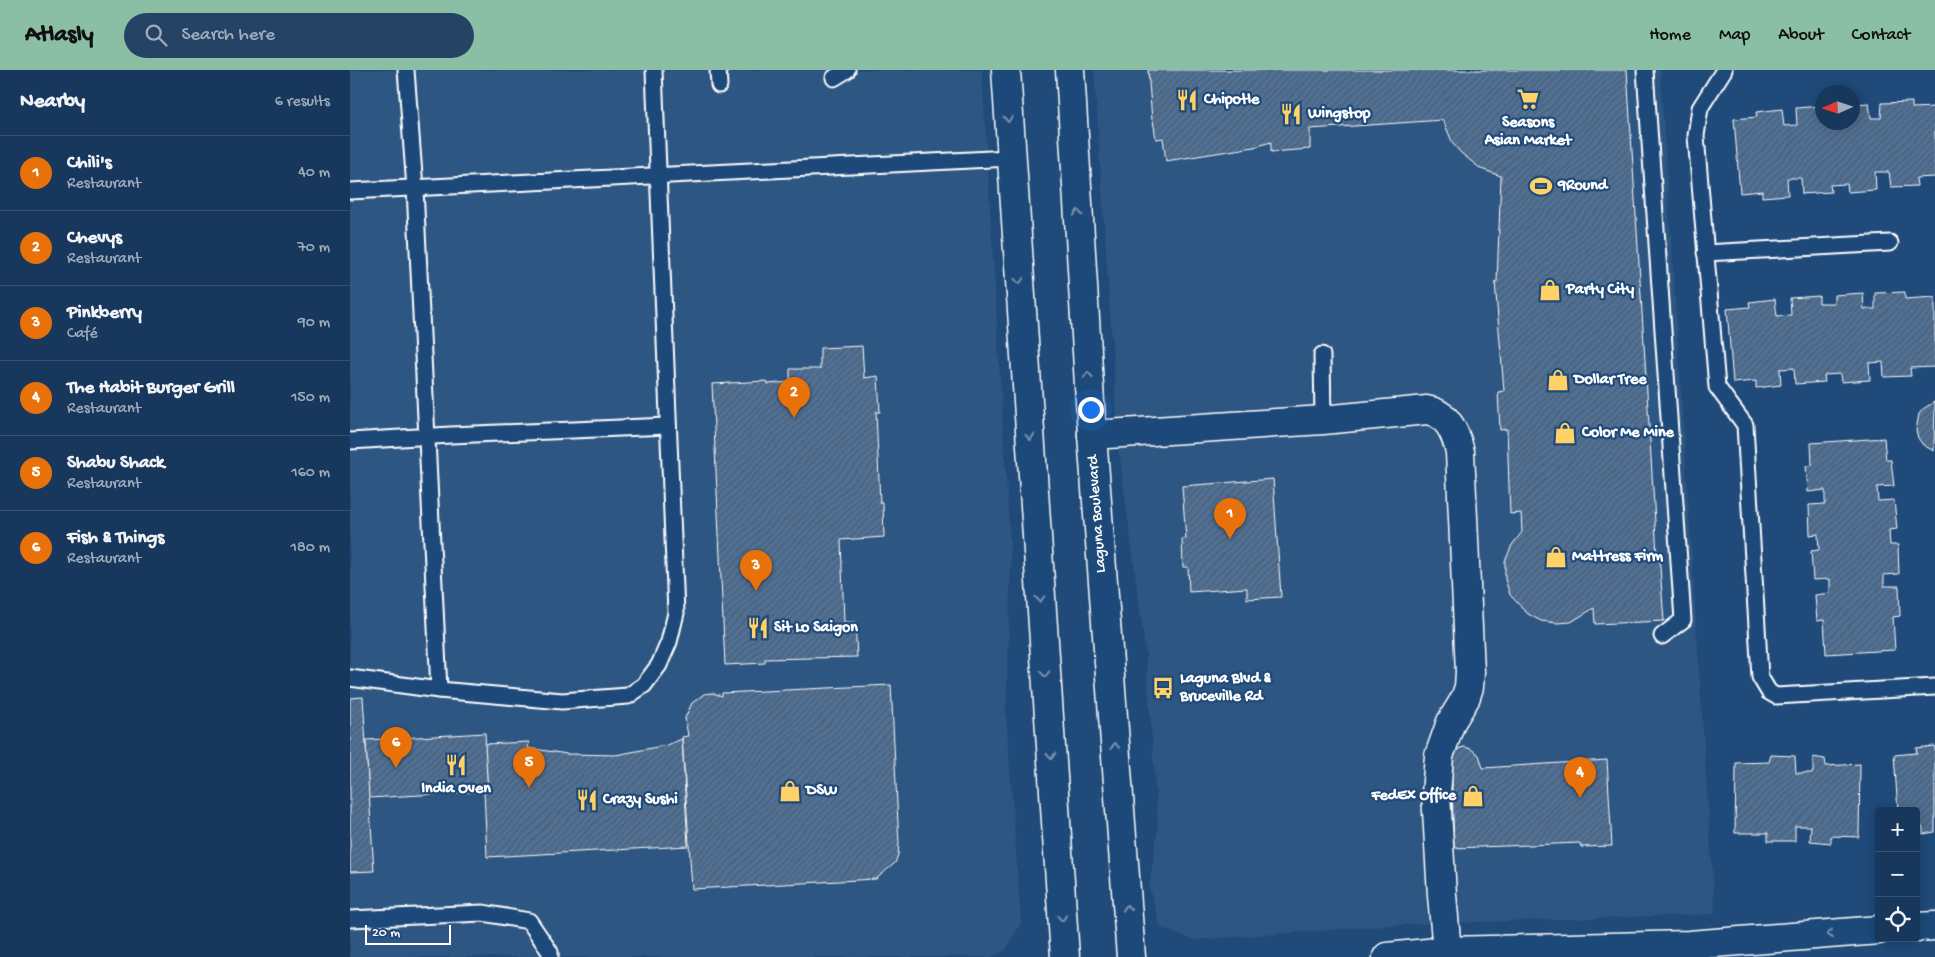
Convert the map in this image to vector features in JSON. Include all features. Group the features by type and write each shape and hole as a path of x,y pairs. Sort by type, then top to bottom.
{"main road":[{"path":"1006,70 1065,957"},
{"name":"Laguna Boulevard","path":"1070,70 1092,435 1131,957"},
{"path":"1092,435 1434,411 1446,421 1457,438 1460,458 1470,672 1467,693 1451,722 1439,756 1437,780 1437,820 1447,951"},
{"path":"1920,927 1935,926"},
{"path":"1387,957 1447,951 1689,946 1875,930"}],"lane":[{"path":"406,70 415,188 439,690"},
{"path":"350,678 439,690 562,701 628,696 644,685 658,665 669,642 676,613 654,70"},
{"path":"1645,70 1683,620 1662,636"},
{"path":"1724,70 1700,108 1696,136 1716,387 1745,425 1760,677 1769,692 1776,696 1935,687"},
{"path":"350,191 1011,158"},
{"path":"1705,254 1890,243"},
{"path":"1322,355 1323,420"},
{"path":"350,441 668,426"},
{"path":"350,919 483,913 529,921 550,952 550,957"}],"shaded area":[{"path":"350,70 982,70 1011,562 1006,713 1021,923 1006,950 991,957 350,957"},
{"path":"1094,70 1660,70 1715,914 1392,925 1194,940 1161,928 1149,888 1158,825 1146,656 1119,451"}],"building":[{"path":"1148,70 1627,70 1657,554 1659,554 1664,621 1595,624 1594,608 1571,622 1541,621 1528,614 1510,595 1505,579 1505,561 1512,545 1522,532 1521,513 1510,514 1507,429 1500,430 1498,392 1504,391 1495,282 1497,282 1501,176 1481,169 1461,153 1453,144 1443,120 1310,129 1310,149 1271,152 1271,142 1254,147 1166,161 1163,138 1156,139 1152,120"},
{"path":"1912,102 1912,108 1935,107 1935,177 1916,178 1917,186 1891,187 1889,172 1875,172 1876,190 1848,192 1847,184 1830,185 1831,192 1802,194 1801,178 1787,178 1788,195 1762,197 1762,191 1740,193 1734,119 1757,117 1756,112 1782,109 1784,126 1797,125 1796,108 1815,107 1815,130 1860,130 1860,104 1869,103 1871,118 1881,118 1882,103"},
{"path":"1905,292 1905,299 1935,297 1935,367 1910,368 1911,376 1884,377 1883,362 1869,363 1870,380 1841,382 1840,374 1824,375 1825,382 1795,384 1794,368 1780,369 1781,385 1756,388 1756,381 1733,383 1727,309 1750,307 1749,302 1775,299 1777,316 1791,315 1790,298 1819,296 1819,303 1834,303 1834,295 1863,293 1864,309 1875,309 1875,293"},
{"path":"862,346 864,378 878,376 880,412 876,412 880,503 883,503 884,537 841,540 844,622 855,622 857,657 765,659 765,663 725,665 712,384 767,381 768,384 790,382 790,369 820,369 820,348"},
{"path":"1934,402 1934,451 1923,445 1918,438 1916,430 1919,414"},
{"path":"1884,438 1886,460 1891,460 1894,486 1877,487 1878,501 1894,500 1897,529 1889,530 1890,545 1898,545 1899,574 1884,575 1884,586 1899,586 1900,616 1893,617 1895,650 1826,654 1824,620 1817,621 1815,595 1830,593 1830,579 1813,580 1811,551 1819,550 1818,534 1810,535 1809,505 1825,504 1825,490 1808,492 1806,466 1812,465 1811,443"},
{"path":"1273,479 1281,597 1247,599 1247,588 1189,592 1188,567 1183,567 1182,539 1186,539 1182,486"},
{"name":"DSW","path":"891,685 899,843 895,863 876,879 692,889 682,737 688,736 685,718 692,703 704,694 712,693 722,696 722,693"},
{"path":"363,697 374,871 350,872 350,698"},
{"path":"485,733 488,791 369,798 366,740"},
{"path":"682,739 688,846 487,857 484,791 488,791 485,744 529,742 528,748 567,754 616,755 667,745"},
{"path":"1935,746 1935,832 1923,834 1923,827 1920,827 1920,807 1898,807 1894,755 1917,753 1916,748"},
{"path":"1465,747 1479,755 1483,768 1607,760 1612,846 1581,847 1580,843 1454,848 1451,755 1460,748"},
{"path":"1771,755 1795,756 1796,773 1813,773 1813,757 1825,759 1826,766 1860,764 1859,837 1831,836 1831,843 1810,841 1811,826 1795,826 1795,841 1768,841 1768,833 1735,833 1736,763 1769,762"}],"place":[{"name":"Seasons Asian Market","path":"1528,99"},
{"name":"Chipotle","path":"1187,100"},
{"name":"Wingstop","path":"1291,114"},
{"name":"9Round","path":"1541,186"},
{"name":"Party City","path":"1550,290"},
{"name":"Dollar Tree","path":"1558,380"},
{"name":"Chevys","path":"794,418"},
{"name":"Color Me Mine","path":"1565,433"},
{"name":"Chili's","path":"1230,539"},
{"name":"Mattress Firm","path":"1556,557"},
{"name":"Pinkberry","path":"756,591"},
{"name":"Sit Lo Saigon","path":"758,628"},
{"name":"Laguna Blvd & Bruceville Rd","path":"1163,688"},
{"name":"India Oven","path":"456,765"},
{"name":"Fish & Things","path":"396,768"},
{"name":"Shabu Shack","path":"529,788"},
{"name":"DSW","path":"790,791"},
{"name":"FedEx Office","path":"1473,796"},
{"name":"The Habit Burger Grill","path":"1580,798"},
{"name":"Crazy Sushi","path":"587,800"}]}
